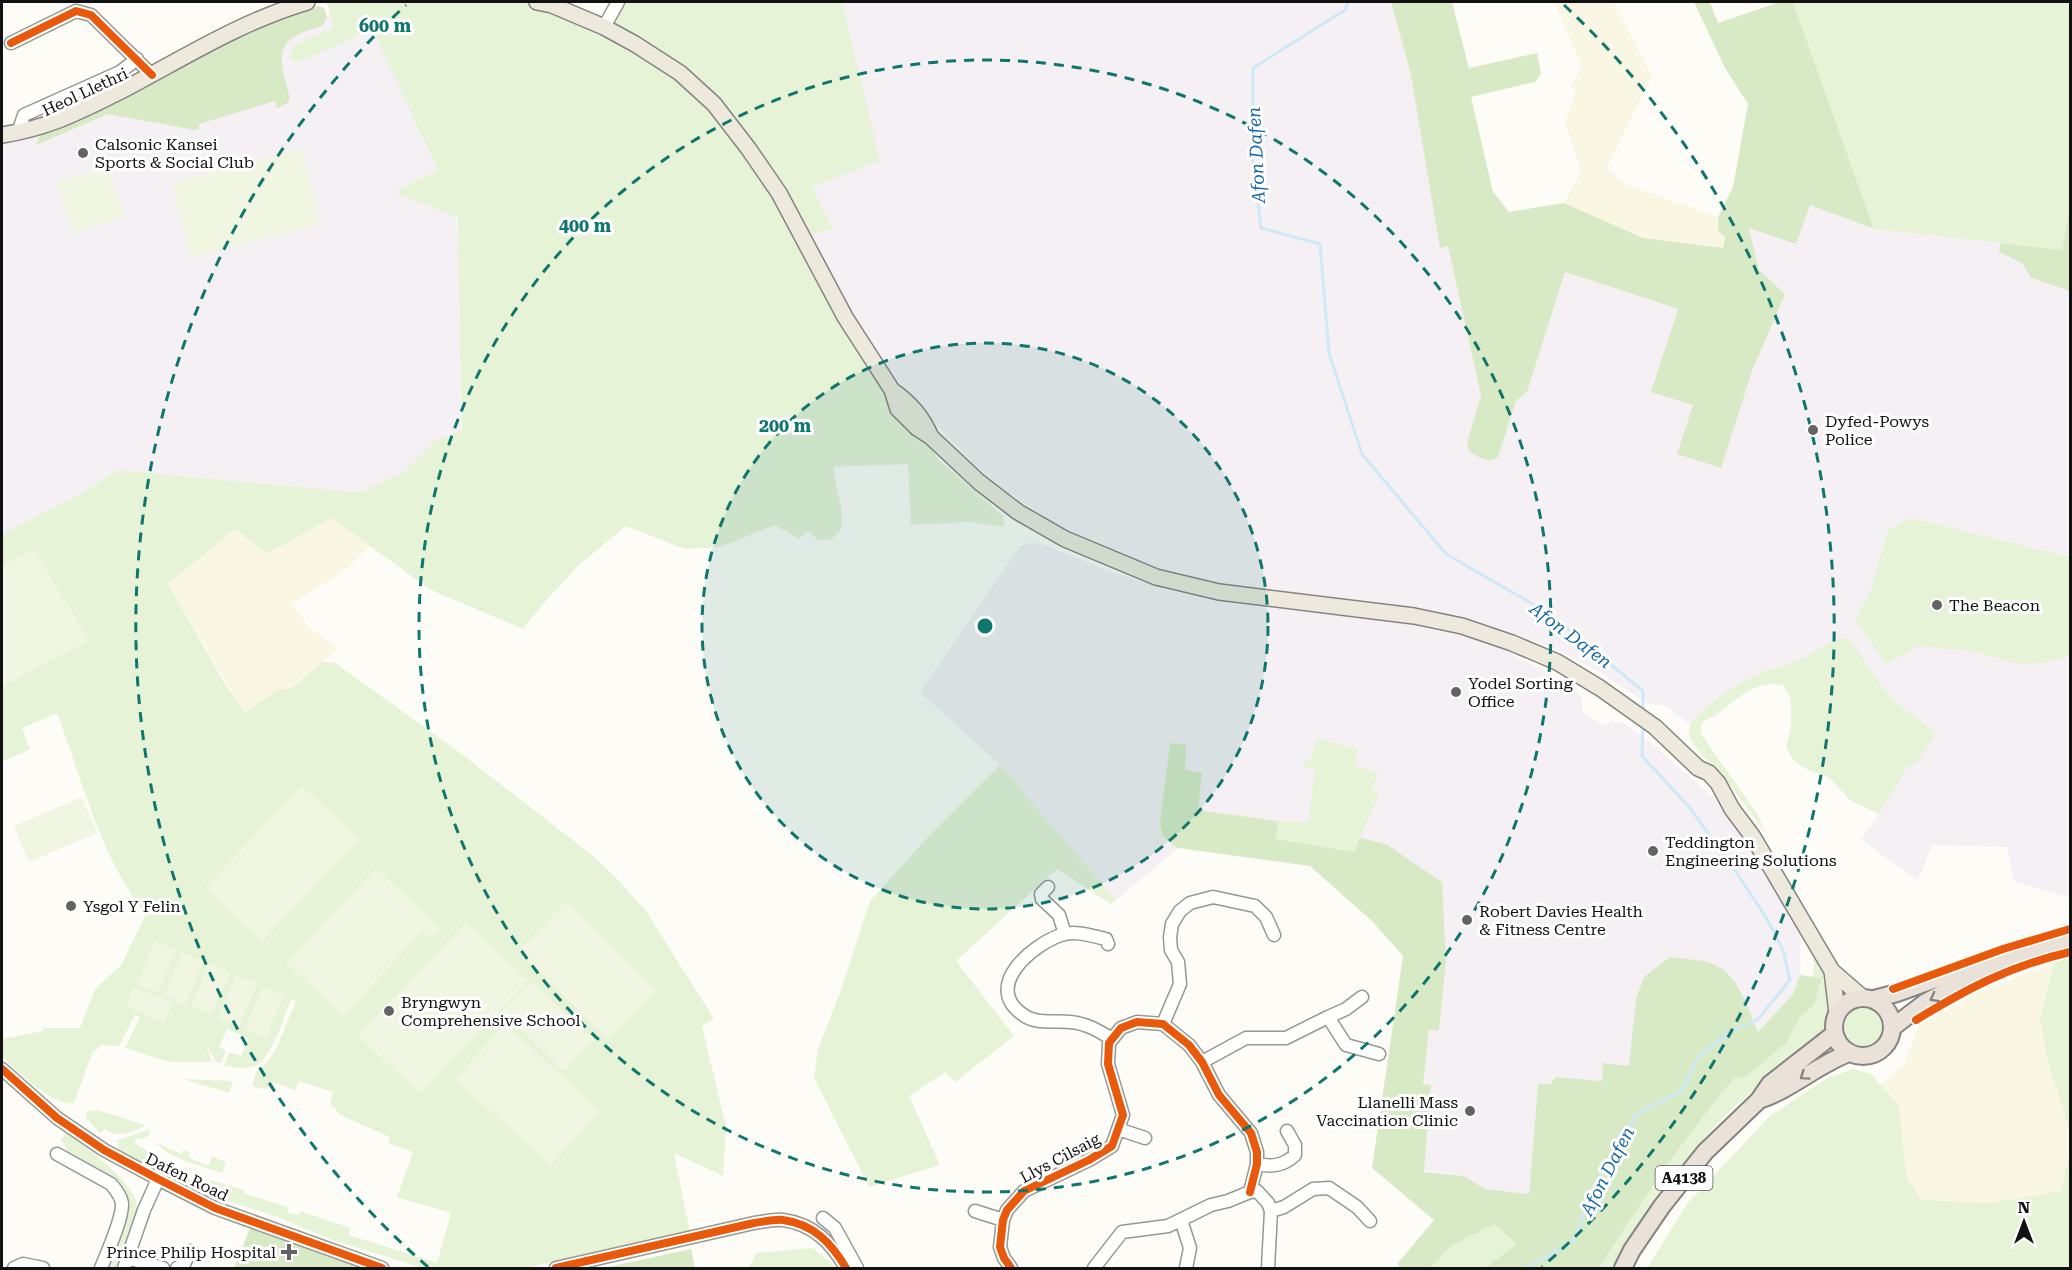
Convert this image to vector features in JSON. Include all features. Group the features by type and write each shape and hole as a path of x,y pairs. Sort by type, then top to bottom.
{"highway":[{"path":"1893,1027 1926,1002 1960,984 1977,971 2024,953 2070,940"},
{"path":"1868,998 1888,1010 1893,1027 1888,1043 1874,1055 1849,1053 1834,1034 1833,1027 1837,1013 1852,999 1897,993 1955,972 1977,971"},
{"name":"A4138","path":"1623,1269 1632,1250 1662,1206 1692,1168 1759,1100 1770,1084 1834,1034"},
{"name":"A4138","path":"1759,1100 1777,1094 1813,1070 1849,1053"}],"main road":[{"name":"Heol Llethri","path":"2,135 18,133 69,118 248,24 305,2"},
{"path":"537,2 552,5 604,27 635,44 680,73 714,105 748,148 779,193 845,317 892,390 907,400 915,409 931,437 979,482 1018,512 1065,539 1156,577 1219,592 1414,616 1462,626 1512,643 1557,662 1600,688 1655,727 1698,768 1709,773 1753,837 1833,971 1868,998"},
{"path":"1833,971 1837,1013"}],"street":[{"path":"604,27 618,2"},
{"path":"11,43 76,12 91,15 152,75"},
{"path":"18,133 24,115 120,72 137,59"},
{"path":"1048,887 1041,894 1042,899 1059,915 1065,934"},
{"path":"1163,1024 1180,984 1178,962 1172,950 1170,938 1172,924 1180,911 1190,903 1213,897 1255,906 1266,917 1274,935"},
{"path":"1108,944 1106,939 1078,933 1065,934 1044,943 1023,958 1009,977 1008,993 1012,1005 1023,1015 1038,1022 1072,1022 1093,1028 1112,1039 1121,1028 1137,1022 1163,1024 1189,1045 1202,1062 1219,1095 1251,1133 1257,1152 1257,1164 1250,1192"},
{"path":"1202,1062 1246,1038 1287,1038 1346,1009 1362,997"},
{"path":"1328,1017 1346,1046 1379,1054"},
{"name":"Llys Cilsaig","path":"1003,1220 1007,1210 1024,1191 1089,1160 1112,1146 1123,1115 1108,1064 1109,1043 1112,1039"},
{"name":"Dafen Road","path":"2,1069 14,1082 64,1122 104,1150 158,1179 215,1208 382,1269"},
{"path":"1118,1130 1145,1138"},
{"path":"1257,1164 1276,1166 1289,1161 1295,1155 1296,1145 1287,1131"},
{"path":"57,1154 111,1184 118,1192 122,1203 121,1214 101,1269"},
{"path":"158,1179 126,1263 163,1269"},
{"path":"1271,1211 1284,1207 1313,1189 1329,1188 1357,1207 1370,1221"},
{"path":"1094,1269 1122,1232 1168,1226 1211,1205 1257,1191 1268,1203 1271,1211 1268,1269"},
{"path":"975,1211 1003,1220 1000,1247 1011,1269"},
{"path":"823,1218 835,1228 857,1269"},
{"path":"556,1269 754,1223 783,1220 815,1231 828,1242 846,1269"},
{"path":"1181,1220 1190,1248 1186,1269"},
{"path":"177,1269 184,1264 190,1251"},
{"path":"14,1269 23,1264 43,1269"}],"shaded area":[{"path":"627,2 1391,2 1411,75 1441,247 1448,246 1481,396 1467,442 1469,452 1498,457 1516,401 1527,392 1565,272 1678,309 1652,392 1752,371 1785,294 1759,270 1749,227 1810,205 1874,229 2000,243 1999,252 2022,263 2031,278 2070,291 2070,898 2014,881 2007,847 1932,845 1918,881 1861,840 1879,814 1850,800 1829,777 1810,771 1795,762 1786,747 1791,727 1791,699 1783,685 1772,683 1756,685 1715,717 1702,722 1700,732 1664,705 1648,704 1601,673 1552,647 1429,611 1365,601 1224,586 1144,565 1098,546 1046,518 1008,492 974,464 893,375 838,290"},
{"path":"1554,2 1613,2 1652,76 1607,168 1622,183 1718,217 1725,237 1724,248 1643,238 1564,203 1581,172 1565,122 1576,90 1570,87 1582,67"},
{"path":"366,7 454,176 459,274 462,484 353,492 118,470 79,495 2,534 2,144 60,129 250,32"},
{"path":"332,518 370,546 348,568 292,604 309,627 338,649 291,689 278,689 245,714 168,584 235,529 267,554"},
{"path":"1032,542 1048,546 1111,572 1179,593 1228,602 1405,624 1463,636 1498,647 1545,672 1578,693 1582,701 1582,711 1602,725 1612,721 1626,724 1656,747 1718,802 1751,845 1801,927 1800,975 1793,993 1758,1032 1738,985 1644,977 1636,998 1629,1066 1602,1081 1557,1077 1550,1084 1538,1084 1529,1194 1485,1189 1464,1176 1424,1171 1431,1085 1423,1084 1429,1029 1439,1030 1446,962 1354,852 1275,839 1277,821 1197,810 1185,770 1170,744 1160,822 1161,833 1167,842 1178,848 1116,900 1000,765 920,692 1020,546"},
{"path":"2054,963 2040,1020 2048,1062 2070,1131 2070,1152 2062,1191 1989,1203 1921,1200 1906,1175 1899,1106 1881,1085 1905,1063 1918,1026 1979,992"}],"green space":[{"path":"327,2 532,2 604,26 617,2 842,2 880,161 812,187 833,229 812,234 805,229 892,390 938,459 1003,516 1005,527 968,522 911,525 908,464 833,467 842,513 842,528 832,539 819,541 808,531 799,539 775,525 720,547 685,549 626,526 580,564 523,629 429,589 332,518 267,554 235,529 168,584 224,682 245,713 278,689 291,689 322,662 335,663 455,749 592,855 646,911 714,1019 702,1026 726,1127 723,1176 674,1153 690,1232 525,1268 424,1268 335,1241 272,1215 199,1192 118,1151 119,1143 116,1141 150,1129 148,1136 137,1138 134,1143 170,1163 170,1172 203,1186 211,1180 243,1190 245,1194 288,1207 287,1212 299,1215 300,1211 351,1228 349,1235 437,1263 451,1213 397,1197 413,1152 388,1143 390,1137 340,1115 335,1108 330,1106 333,1092 299,1081 295,1090 272,1082 265,1089 252,1086 256,1072 266,1064 276,1049 296,1001 292,999 272,1047 260,1063 249,1068 224,1066 229,1052 241,1056 249,1038 227,1029 219,1047 226,1051 221,1063 216,1062 206,1045 212,1062 169,1062 125,1048 140,1017 135,1015 119,1046 101,1045 92,1053 74,1103 65,1103 46,1094 2,1056 2,1039 43,1031 43,1028 80,1028 95,989 121,965 146,914 130,893 105,844 57,713 22,728 30,749 2,762 2,534 79,495 118,470 353,492 363,491 404,472 435,441 462,430 457,217 394,192 438,170 372,29 297,63 289,57 294,45 333,28"},
{"path":"1391,2 1452,2 1469,68 1537,53 1541,74 1535,82 1471,97 1493,192 1509,212 1564,203 1643,238 1723,248 1725,237 1718,230 1718,217 1733,187 1748,104 1725,68 1694,2 1710,2 1718,23 1780,2 1793,2 1874,229 1810,205 1796,244 1749,228 1759,270 1785,294 1752,371 1721,468 1677,454 1693,405 1651,392 1678,309 1565,272 1527,392 1516,401 1498,457 1487,460 1469,452 1467,442 1481,396 1448,246 1440,248 1411,75"},
{"path":"1793,2 2070,2 2070,207 2062,250 1874,229"},
{"path":"319,6 324,8 327,17 323,25 292,38 283,50 282,66 290,98 288,103 277,108 275,101 199,124 199,129 195,130 108,114 36,145 40,136 281,17"},
{"path":"302,149 321,224 191,258 172,183"},
{"path":"107,166 125,217 73,234 56,183"},
{"path":"2070,207 2070,291 2031,278 2022,263 1999,252 2000,243 2062,250"},
{"path":"1911,518 2070,557 2070,656 2041,663 2019,664 1977,652 1917,646 1887,664 1855,620 1871,589 1888,531"},
{"path":"34,550 89,640 2,687 2,566"},
{"path":"1841,638 1850,640 1883,688 1898,704 1934,731 1934,736 1916,764 1908,766 1879,814 1850,800 1829,777 1810,771 1795,762 1786,747 1791,727 1791,699 1783,685 1770,684 1749,690 1702,722 1700,732 1759,817 1765,833 1727,781 1691,741 1690,727 1703,710 1736,686 1760,673 1805,657"},
{"path":"1316,738 1358,749 1354,766 1378,772 1372,791 1379,794 1354,852 1275,839 1278,821 1308,822 1315,769 1302,767 1305,760 1312,760"},
{"path":"1170,743 1186,745 1185,770 1202,773 1198,810 1278,821 1276,839 1354,852 1360,838 1386,844 1442,882 1446,962 1439,1030 1429,1030 1423,1084 1431,1085 1424,1172 1464,1176 1485,1189 1529,1194 1538,1084 1550,1084 1556,1077 1602,1081 1603,1063 1629,1066 1636,998 1644,977 1670,957 1707,962 1727,973 1740,990 1758,1032 1793,994 1800,975 1822,978 1814,1005 1800,1017 1786,1043 1747,1076 1734,1078 1715,1101 1663,1171 1599,1268 1484,1268 1517,1244 1494,1224 1451,1246 1430,1268 1399,1268 1398,1263 1434,1220 1372,1168 1403,956 1372,921 1310,866 1178,848 1167,841 1160,822"},
{"path":"1000,765 1116,900 1111,904 1057,869 956,961 1014,1036 955,1082 945,1072 909,1096 940,1165 869,1187 814,1078 818,1049 841,990 870,901 928,837"},
{"path":"302,786 359,839 262,942 205,888"},
{"path":"82,797 97,833 29,862 14,826"},
{"path":"376,868 441,929 431,939 423,931 343,1016 286,963"},
{"path":"567,901 657,990 608,1039 518,951"},
{"path":"466,922 528,980 420,1094 358,1036"},
{"path":"155,941 176,950 157,993 137,984"},
{"path":"1813,950 1828,987 1829,1006 1826,1027 1722,1119 1664,1190 1615,1268 1599,1268 1649,1190 1699,1119 1734,1078 1786,1043 1800,1017 1814,1005 1822,978 1812,977"},
{"path":"182,953 203,961 185,1005 164,995"},
{"path":"2070,957 2070,1131 2048,1062 2040,1020 2054,963"},
{"path":"209,964 230,973 211,1015 191,1006"},
{"path":"236,975 257,984 239,1027 218,1018"},
{"path":"531,981 594,1040 564,1071 502,1011"},
{"path":"134,987 173,1003 164,1023 126,1006"},
{"path":"263,987 284,996 266,1038 245,1029"},
{"path":"1863,1004 1878,1011 1885,1026 1878,1041 1863,1048 1848,1041 1841,1026 1848,1011"},
{"path":"505,1024 600,1111 551,1165 455,1079"},
{"path":"1854,1069 1871,1074 1899,1106 1906,1175 1921,1200 1989,1203 2061,1191 2070,1152 2070,1268 1647,1268 1687,1204 1770,1116 1827,1078"},
{"path":"183,1079 233,1081 229,1093"},
{"path":"98,1110 145,1126 125,1134 115,1134 105,1129 100,1133 86,1118 86,1112"},
{"path":"66,1132 109,1166 129,1188 135,1199 137,1209 116,1268 106,1268 120,1187 110,1175 67,1152 61,1141"},
{"path":"157,1143 181,1154 183,1150 190,1152 189,1157 208,1166 212,1157 226,1162 222,1173 178,1158"},
{"path":"1494,1224 1517,1244 1484,1268 1430,1268 1451,1246"},
{"name":"Prince Philip Hospital","path":"250,1228 363,1268 234,1268"},
{"path":"813,1248 837,1268 748,1268 757,1253"},
{"path":"691,1249 695,1268 603,1268"}],"waterway":[{"name":"Afon Dafen","path":"1348,2 1345,10 1253,68 1253,161 1261,228 1320,244 1329,353 1362,454 1446,554 1548,613 1643,691 1643,711"},
{"name":"Afon Dafen","path":"1526,1268 1574,1241 1593,1189 1637,1114 1682,1091 1698,1057 1730,1032 1757,1020 1790,980 1783,950 1767,919 1736,872 1690,808 1642,756 1643,724"}],"cycle path":[{"path":"11,43 76,11 91,15 152,75"},
{"path":"1893,989 2003,949 2070,929"},
{"path":"1916,1020 1990,979 2028,964 2070,952"},
{"path":"1011,1268 1000,1247 1003,1220 1007,1210 1024,1191 1089,1160 1112,1146 1123,1115 1108,1064 1109,1043 1121,1028 1137,1022 1163,1024 1189,1045 1202,1062 1219,1095 1251,1133 1257,1152 1257,1164 1250,1192"},
{"path":"2,1069 57,1118 104,1150 158,1179 215,1208 382,1268"},
{"path":"556,1268 772,1220 794,1222 821,1236 846,1268"}],"place":[{"name":"Calsonic Kansei Sports & Social Club","path":"83,153"},
{"name":"Dyfed-Powys Police","path":"1813,430"},
{"name":"The Beacon","path":"1937,605"},
{"name":"Yodel Sorting Office","path":"1456,692"},
{"name":"Teddington Engineering Solutions","path":"1653,851"},
{"name":"Ysgol Y Felin","path":"71,906"},
{"name":"Robert Davies Health & Fitness Centre","path":"1467,920"},
{"name":"Bryngwyn Comprehensive School","path":"389,1011"},
{"name":"Llanelli Mass Vaccination Clinic","path":"1470,1111"},
{"name":"Prince Philip Hospital","path":"289,1252"}]}
